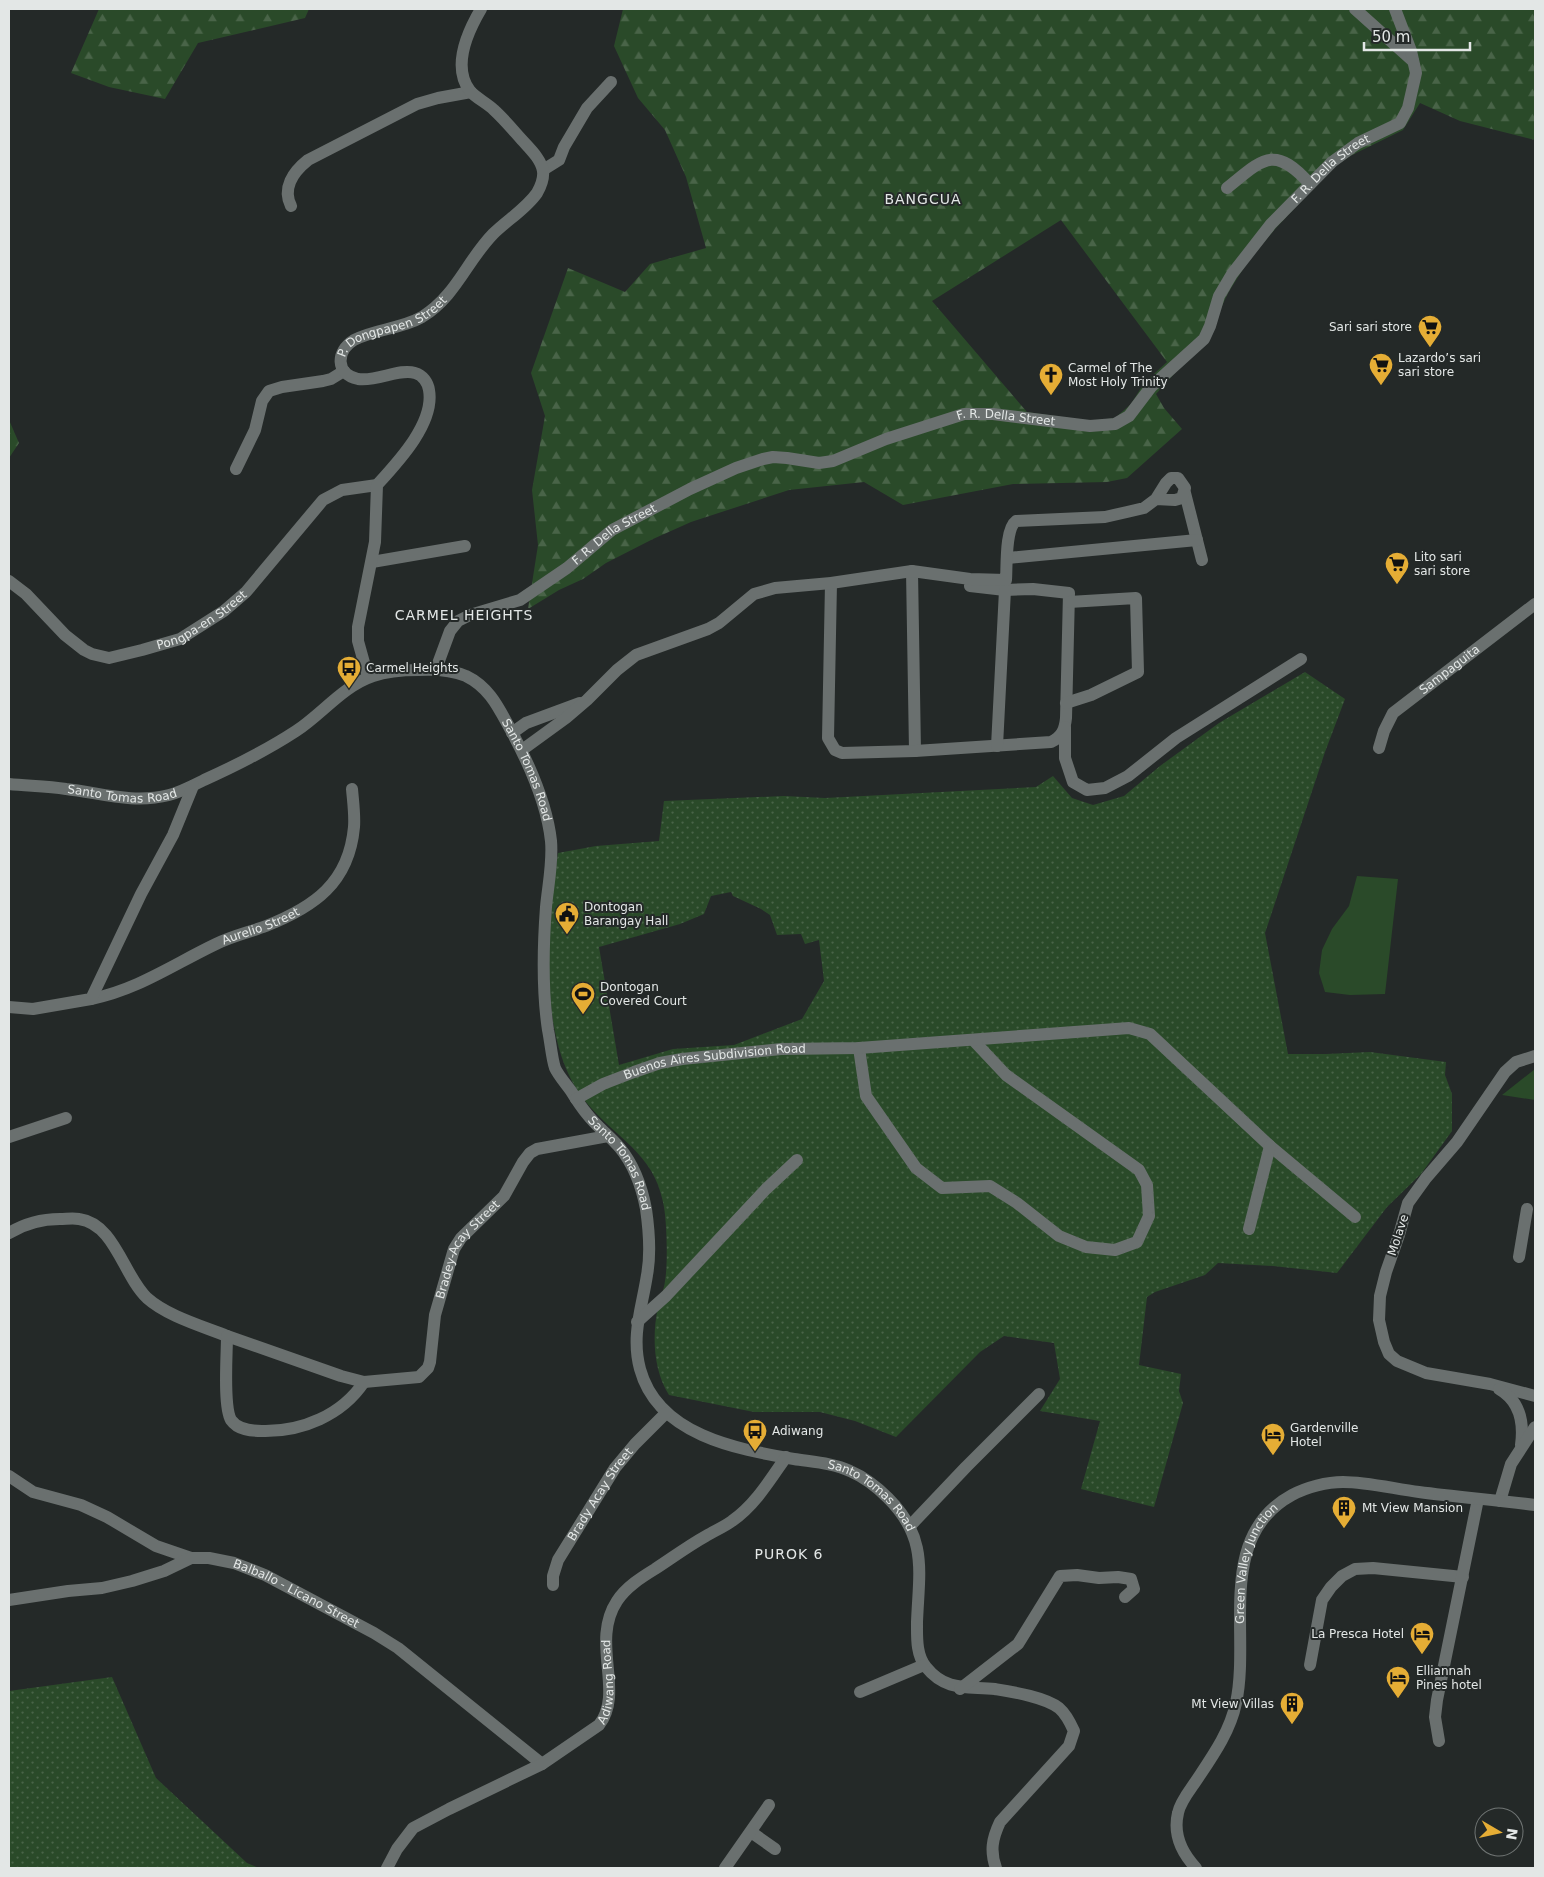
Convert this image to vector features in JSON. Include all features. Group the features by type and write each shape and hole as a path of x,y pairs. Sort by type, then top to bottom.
{"street":[{"path":"481,9 468,35 464,49 463,74 465,82 471,92 499,115 532,152 542,165 543,170 559,160 564,147 587,108 611,82"},
{"path":"1355,9 1415,62"},
{"name":"F. R. Della Street","path":"436,669 450,631 458,621 470,615 520,600 567,568 612,530 690,489 736,468 773,457 820,463 833,461 886,439 964,414 993,414 1090,426 1106,426 1122,421 1135,410 1151,387 1204,339 1219,296 1232,274 1271,224 1332,162 1358,143 1400,123 1408,108 1416,74 1415,62 1395,9"},
{"path":"291,206 287,195 291,179 295,172 308,160 417,104 471,92"},
{"path":"1227,188 1258,163 1268,160 1279,160 1289,165 1310,184"},
{"name":"P. Dongpapen Street","path":"377,485 399,461 424,422 429,406 428,385 425,380 414,372 362,379 349,376 341,366 340,357 346,345 361,337 420,318 448,296 478,251 503,224 527,206 537,193 543,180 543,170"},
{"path":"236,469 254,430 262,401 269,391 282,386 331,379 344,372"},
{"path":"522,750 566,718 617,670 636,655 708,629 719,623 754,594 795,586 913,575 1006,580 1010,532 1016,521 1105,517 1144,508 1156,499 1166,483 1174,478 1178,478 1185,488 1202,560"},
{"path":"368,677 358,641 358,627 375,542 377,485"},
{"name":"Pongpa-en Street","path":"9,581 26,594 65,636 84,650 109,658 142,650 180,639 224,611 246,592 323,500 342,490 377,485"},
{"path":"1156,499 1175,500 1182,498 1185,493"},
{"path":"1008,558 1197,540"},
{"path":"372,562 465,546"},
{"path":"913,575 1004,590 1032,589 1069,593 1065,758 1073,782 1087,790 1105,788 1128,776 1176,738 1301,659"},
{"path":"913,575 915,751"},
{"path":"831,584 828,738 835,750 842,753 915,751 1051,742 1061,735 1065,727"},
{"path":"997,746 1004,590"},
{"path":"1066,702 1092,695 1138,672 1136,598 1069,602"},
{"name":"Sampaguita","path":"1379,748 1384,731 1393,713 1535,604"},
{"name":"Santo Tomas Road","path":"9,784 68,789 128,799 175,794 223,772 298,730 349,689 368,677 387,672 436,669 461,674 484,688 500,708 522,750 547,820 551,842 544,927 545,1002 554,1068 585,1112 623,1151 640,1184 646,1210 649,1269 637,1322 637,1353 640,1371 652,1397 666,1413 694,1431 735,1447 849,1470 878,1488 897,1508 910,1526 918,1552 920,1579 917,1644 924,1665"},
{"path":"512,733 526,724 587,700"},
{"path":"91,999 141,894 173,835 193,786"},
{"name":"Aurelio Street","path":"9,1007 33,1009 111,996 136,986 218,942 265,927 300,912 327,891 342,869 349,852 354,826 352,789"},
{"name":"Buenos Aires Subdivision Road","path":"576,1099 603,1084 667,1062 781,1049 859,1048 974,1041 1129,1028 1150,1034 1270,1146 1355,1217"},
{"path":"859,1048 866,1096 916,1168 942,1188 990,1186 1017,1203 1059,1236 1086,1247 1115,1250 1137,1242 1149,1216 1148,1185 1139,1170 1006,1076 974,1041"},
{"name":"Molave","path":"1535,1056 1516,1062 1505,1072 1458,1142 1426,1178 1408,1203 1400,1235 1386,1272 1380,1296 1379,1320 1389,1354 1397,1361 1426,1374 1490,1384 1535,1396"},
{"path":"9,1137 66,1118"},
{"name":"Bradey-Acay Street","path":"9,1233 24,1225 40,1221 79,1218 88,1221 100,1229 114,1244 136,1286 161,1309 227,1336 303,1361 341,1376 364,1382 415,1379 424,1374 428,1368 432,1352 435,1315 454,1249 461,1238 504,1196 530,1153 537,1149 608,1136"},
{"path":"1249,1229 1270,1146"},
{"path":"637,1322 666,1296 766,1189 797,1160"},
{"path":"1519,1257 1527,1209"},
{"path":"227,1336 228,1406 230,1418 241,1428 256,1431 289,1430 307,1424 340,1408 357,1393 364,1382"},
{"name":"Molave","path":"1490,1384 1506,1393 1516,1405 1522,1422 1521,1449"},
{"path":"910,1526 1039,1394"},
{"name":"Brady Acay Street","path":"553,1586 553,1576 558,1560 615,1468 635,1444 666,1413"},
{"path":"1500,1501 1511,1464 1535,1427"},
{"name":"Adiwang Road","path":"387,1868 397,1849 413,1828 449,1808 542,1764 599,1724 605,1717 609,1699 606,1641 608,1621 613,1607 619,1598 643,1576 732,1521 753,1503 786,1457"},
{"path":"9,1476 33,1492 81,1505 107,1517 156,1546 191,1558"},
{"name":"Green Valley Junction","path":"1196,1868 1184,1854 1176,1834 1178,1812 1217,1749 1236,1703 1239,1669 1240,1587 1243,1567 1257,1528 1271,1510 1292,1495 1309,1488 1344,1482 1535,1505"},
{"path":"1439,1741 1435,1717 1437,1700 1478,1499"},
{"name":"Balballo - Licano Street","path":"9,1600 102,1588 164,1571 191,1558 209,1558 234,1563 281,1584 374,1633 398,1648 542,1764"},
{"path":"1310,1665 1322,1600 1342,1576 1355,1568 1463,1577"},
{"path":"960,1689 1018,1644 1060,1576 1077,1575 1131,1579 1134,1589 1125,1597"},
{"path":"860,1692 924,1665 942,1682 960,1689 992,1689 1039,1699 1057,1706 1068,1718 1074,1731 1069,1746 1000,1822 993,1837 992,1852 996,1868"},
{"path":"725,1868 769,1805"},
{"path":"751,1832 775,1849"}],"green space":[{"path":"99,9 309,9 305,18 198,43 165,99 109,87 71,73"},
{"path":"623,9 1535,9 1535,140 1460,121 1420,103 1403,130 1352,155 1333,167 1248,261 1228,293 1216,319 1191,355 1156,394 1164,408 1182,429 1127,478 1107,482 1013,484 903,505 864,482 789,490 691,522 653,539 606,563 583,579 559,590 528,609 538,545 532,490 545,416 531,373 568,268 625,292 650,264 706,248 686,177 665,130 638,98 614,46","holes":["1061,220 1167,362 1144,383 1131,404 1115,418 1090,421 1027,412 932,301"]},
{"path":"9,420 19,443 9,458"},
{"path":"1305,672 1345,699 1325,752 1265,933 1288,1054 1370,1052 1446,1062 1445,1075 1452,1094 1452,1131 1421,1174 1387,1207 1337,1273 1273,1266 1218,1263 1205,1275 1155,1292 1147,1297 1139,1365 1181,1374 1179,1391 1183,1403 1154,1507 1081,1489 1100,1421 1040,1411 1060,1379 1054,1343 1004,1336 980,1352 896,1437 855,1421 820,1412 754,1412 669,1395 660,1375 655,1352 656,1318 667,1264 665,1219 658,1185 651,1170 642,1158 597,1115 570,1077 559,1048 552,1016 549,948 558,853 596,846 659,841 664,801 784,796 825,798 1036,787 1053,776 1072,798 1093,805 1124,796 1160,766 1219,723","holes":["731,892 733,896 770,915 777,935 801,934 805,944 819,940 824,981 802,1019 734,1045 673,1049 619,1065 599,947 680,924 704,914 711,896"]},
{"path":"1357,876 1398,879 1385,994 1350,995 1325,992 1319,973 1322,950 1332,929 1349,906"},
{"path":"1535,1069 1535,1100 1502,1095"},
{"path":"112,1677 156,1778 247,1863 259,1868 9,1868 9,1691"}],"place":[{"name":"Sari sari store","path":"1430,348"},
{"name":"Lazardo’s sari sari store","path":"1381,386"},
{"name":"Carmel of The Most Holy Trinity","path":"1051,396"},
{"name":"Lito sari sari store","path":"1397,585"},
{"name":"Carmel Heights","path":"349,689"},
{"name":"Dontogan Barangay Hall","path":"567,935"},
{"name":"Dontogan Covered Court","path":"583,1015"},
{"name":"Adiwang","path":"755,1452"},
{"name":"Gardenville Hotel","path":"1273,1456"},
{"name":"Mt View Mansion","path":"1344,1529"},
{"name":"La Presca Hotel","path":"1422,1655"},
{"name":"Elliannah Pines hotel","path":"1398,1699"},
{"name":"Mt View Villas","path":"1292,1725"}],"district":[{"name":"BANGCUA","path":"923,199"},
{"name":"CARMEL HEIGHTS","path":"464,615"},
{"name":"PUROK 6","path":"789,1554"}]}
